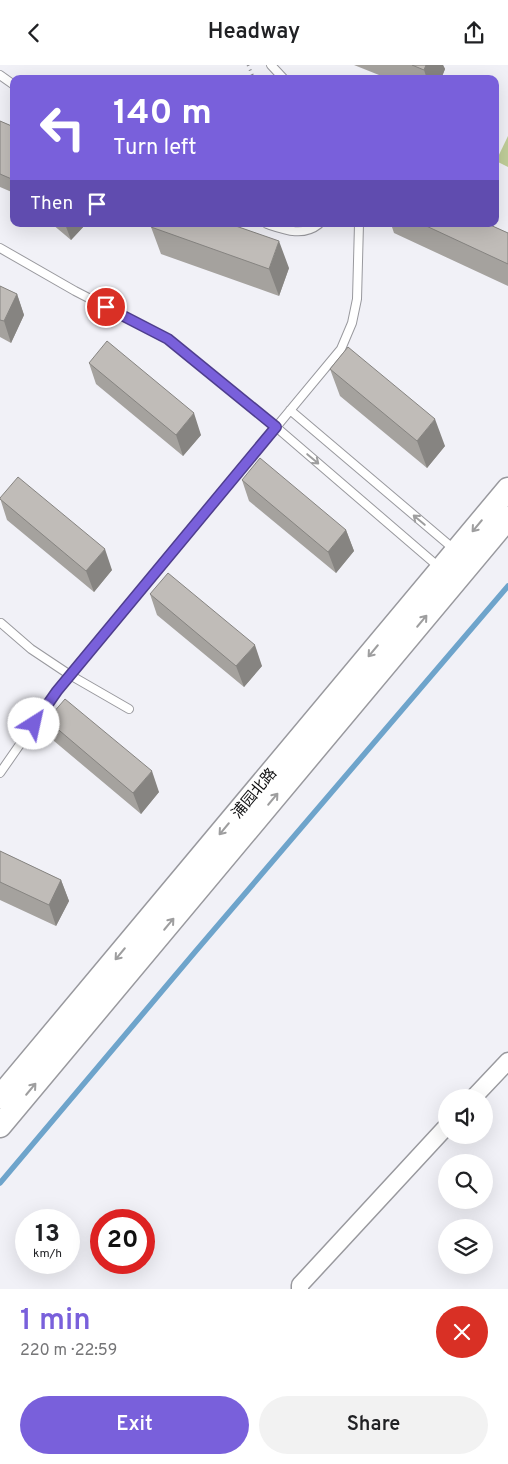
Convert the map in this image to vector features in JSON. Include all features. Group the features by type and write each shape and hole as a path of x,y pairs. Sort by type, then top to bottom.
{"street":[{"name":"浦园北路","path":"0,1095 508,489"},
{"name":"浦园北路","path":"0,1126 508,518"},
{"path":"482,1089 508,1061"},
{"path":"300,1289 300,1285 438,1136"}],"lane":[{"path":"271,65 280,75"},
{"path":"279,227 297,232 310,231 315,227"},
{"path":"0,773 57,691 341,349 352,323 357,299 359,227"},
{"path":"0,248 75,291 168,339 276,427 441,569"},
{"path":"290,410 456,551"},
{"path":"1,623 31,649 70,675 129,709"}],"green space":[{"path":"508,136 508,167 499,162 499,155"}],"building":[{"path":"412,65 426,65 424,70"},
{"path":"0,121 10,125 10,178 0,174"},
{"path":"151,227 239,227 279,241 269,269"},
{"path":"428,227 495,227 508,233 508,264"},
{"path":"0,286 17,294 4,321 0,320"},
{"path":"107,341 194,413 176,435 89,363"},
{"path":"348,347 435,419 417,441 330,369"},
{"path":"260,458 346,530 328,552 242,480"},
{"path":"18,477 105,549 86,571 0,499"},
{"path":"168,573 255,645 236,666 150,594"},
{"path":"65,699 152,771 133,793 47,720"},
{"path":"0,851 61,880 49,905 0,882"}],"waterway":[{"path":"0,1183 508,586"}],"route":[{"path":"34,724 57,691 276,427 168,339 106,307"}]}
